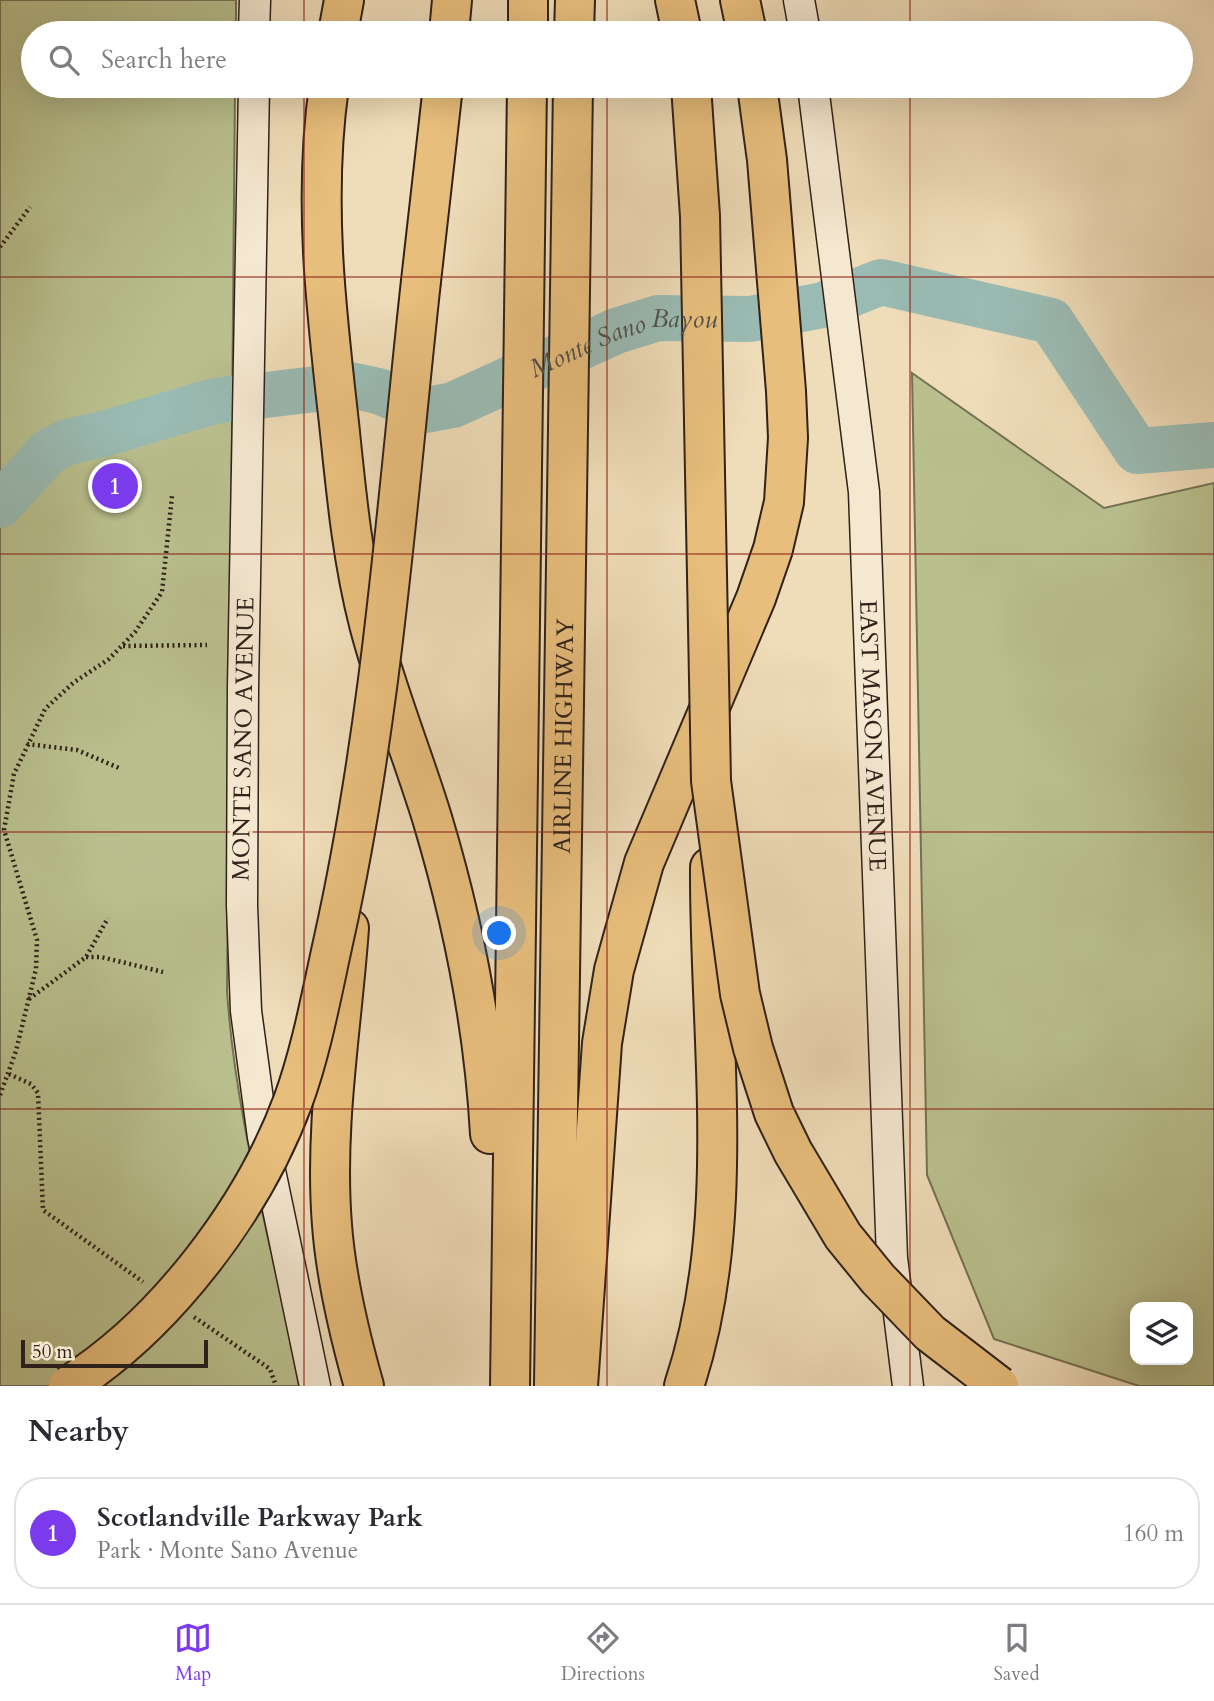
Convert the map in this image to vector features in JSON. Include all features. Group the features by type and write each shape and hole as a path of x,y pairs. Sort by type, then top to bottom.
{"highway":[{"path":"340,21 344,0"},
{"path":"450,21 453,0"},
{"path":"528,0 528,21"},
{"path":"574,21 575,0"},
{"path":"675,0 679,21"},
{"path":"740,0 744,21"},
{"path":"328,98 320,183 325,302 355,561 369,625 441,848 464,943 487,1071 494,1189 512,1226"},
{"path":"365,1386 339,1278 332,1224 332,1110 357,835 442,98"},
{"name":"AIRLINE HIGHWAY","path":"510,1386 527,98"},
{"name":"AIRLINE HIGHWAY","path":"554,1386 573,98"},
{"path":"684,1386 703,1306 714,1210 711,781 700,216 692,98"},
{"path":"578,1386 602,1043 614,970 644,863 756,598 773,549 787,475 786,391 771,205 758,98"},
{"path":"711,781 746,1022 762,1078 793,1152 827,1214 878,1279 950,1351 999,1386"},
{"path":"68,1386 114,1352 176,1292 225,1229 271,1150 292,1103 308,1054 357,835"}],"street":[{"path":"254,21 255,0"},
{"path":"799,0 803,21"},
{"name":"MONTE SANO AVENUE","path":"254,98 242,905 246,1011 261,1127 315,1386"},
{"name":"EAST MASON AVENUE","path":"815,98 852,378 866,533 892,1258 908,1386"}],"path":[{"path":"0,247 30,207"},
{"path":"0,1095 9,1074 36,969 37,940 4,830 14,774 45,709 122,646 135,632 162,592 172,496"},
{"path":"122,646 207,645"},
{"path":"27,744 77,750 119,768"},
{"path":"28,999 86,957 108,918"},
{"path":"86,957 101,957 163,972"},
{"path":"9,1074 31,1084 38,1093 43,1210 148,1286"},
{"path":"193,1316 270,1369 276,1386"}],"green space":[{"path":"0,0 236,0 236,21 21,21 21,98 235,98 227,991 247,1141 299,1386 0,1386"},
{"path":"912,373 1104,508 1214,483 1214,1386 1139,1386 994,1339 927,1175"}],"waterway":[{"name":"Monte Sano Bayou","path":"0,505 48,452 67,442 214,401 350,385 378,391 426,410 453,405 616,331 658,318 750,319 823,305 881,282 1051,321 1137,451 1214,445"}],"place":[{"name":"Scotlandville Parkway Park","path":"115,486"}]}
